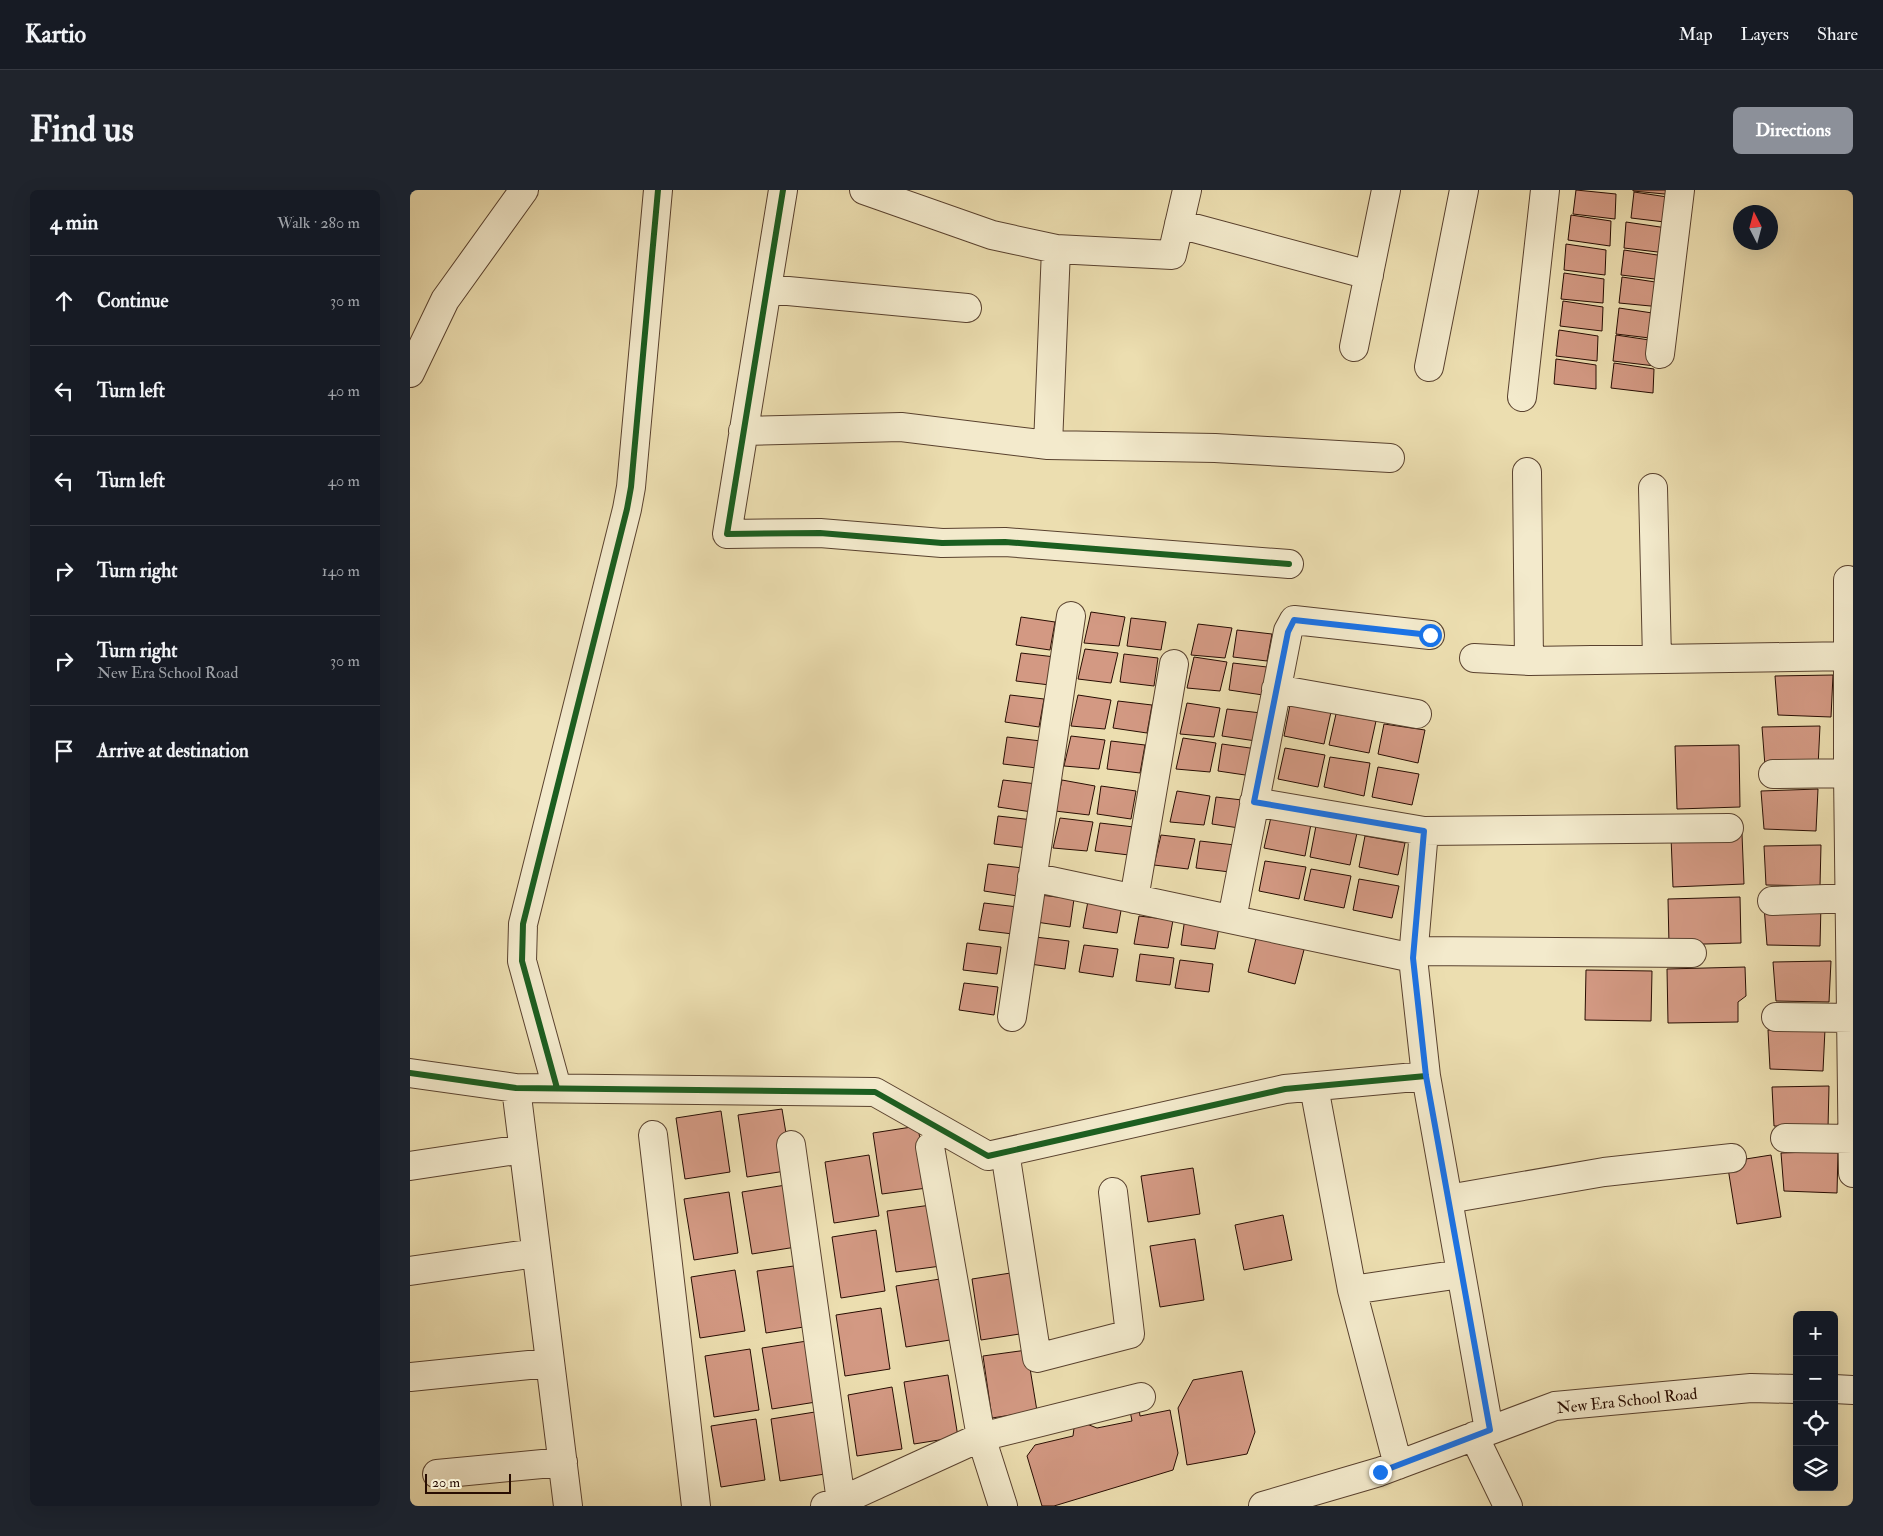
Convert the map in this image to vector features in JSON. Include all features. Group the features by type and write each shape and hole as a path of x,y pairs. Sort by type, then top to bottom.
{"street":[{"path":"410,373 445,300 524,190"},
{"path":"557,1088 522,961 523,924 628,509 658,190"},
{"path":"783,190 727,534 820,533 942,543 1005,542 1289,564"},
{"path":"864,190 992,234 1056,249 1172,255 1187,190"},
{"path":"1354,347 1386,190"},
{"path":"1429,367 1464,190"},
{"path":"1522,397 1545,190"},
{"path":"1660,354 1680,190"},
{"path":"1179,224 1368,275"},
{"path":"1048,445 1056,249"},
{"path":"767,289 967,308"},
{"path":"744,431 901,427 1048,445 1215,448 1390,458"},
{"path":"1527,472 1529,661"},
{"path":"1653,488 1657,659"},
{"path":"1848,580 1851,656 1853,1173"},
{"path":"1012,1017 1071,616"},
{"path":"1232,920 1276,689 1288,632 1294,620 1430,635"},
{"path":"1474,658 1529,661 1851,656"},
{"path":"1134,899 1174,664"},
{"path":"1276,689 1417,714"},
{"path":"1774,774 1850,773"},
{"path":"1254,802 1424,831 1729,828"},
{"path":"1424,831 1413,954 1426,1076 1461,1274 1482,1433 1508,1506"},
{"path":"1032,877 1232,920 1413,954 1692,953"},
{"path":"1772,900 1851,899"},
{"path":"1776,1017 1852,1018"},
{"path":"410,1073 516,1088 875,1092 988,1156 1285,1089 1426,1076"},
{"path":"1314,1087 1352,1290 1398,1465"},
{"path":"516,1088 568,1506"},
{"path":"653,1135 696,1506"},
{"path":"1785,1138 1852,1139"},
{"path":"791,1145 833,1504 981,1437 1141,1397"},
{"path":"930,1147 981,1437 1003,1506"},
{"path":"410,1166 523,1149"},
{"path":"1005,1152 1037,1358 1130,1334 1113,1192"},
{"path":"1448,1199 1604,1172 1732,1158"},
{"path":"410,1271 536,1253"},
{"path":"1352,1290 1461,1274"},
{"path":"410,1377 549,1363"},
{"name":"New Era School Road","path":"1263,1506 1398,1465 1556,1406 1751,1388 1793,1389"},
{"path":"1838,1389 1853,1390"},
{"path":"437,1474 563,1462"}],"building":[{"path":"1576,190 1616,194 1615,219 1573,214"},
{"path":"1633,190 1675,190 1675,195 1633,191"},
{"path":"1634,192 1674,198 1673,223 1631,218"},
{"path":"1571,215 1611,221 1610,246 1568,240"},
{"path":"1626,222 1667,228 1666,253 1624,248"},
{"path":"1566,244 1606,250 1605,275 1564,270"},
{"path":"1624,250 1664,256 1663,280 1621,275"},
{"path":"1564,273 1604,279 1603,303 1561,299"},
{"path":"1622,277 1662,283 1661,307 1619,303"},
{"path":"1563,301 1603,307 1602,331 1560,326"},
{"path":"1619,308 1659,314 1658,339 1616,334"},
{"path":"1559,330 1598,336 1597,361 1556,356"},
{"path":"1616,335 1656,341 1655,366 1613,361"},
{"path":"1556,359 1596,365 1596,389 1554,384"},
{"path":"1614,363 1654,369 1653,393 1611,388"},
{"path":"1091,612 1125,617 1119,646 1084,643"},
{"path":"1021,617 1055,622 1050,650 1016,645"},
{"path":"1131,618 1166,622 1161,650 1127,646"},
{"path":"1198,624 1232,628 1225,658 1191,655"},
{"path":"1237,630 1272,634 1267,661 1233,657"},
{"path":"1085,649 1118,653 1111,683 1078,679"},
{"path":"1021,653 1055,657 1050,685 1016,681"},
{"path":"1124,654 1158,658 1154,686 1120,682"},
{"path":"1194,657 1227,662 1220,691 1187,688"},
{"path":"1233,663 1267,667 1263,695 1229,690"},
{"path":"1833,675 1831,717 1778,715 1775,676"},
{"path":"1010,695 1044,699 1039,727 1005,722"},
{"path":"1078,695 1111,700 1105,729 1071,726"},
{"path":"1118,701 1152,705 1147,733 1113,728"},
{"path":"1187,703 1220,708 1214,737 1180,734"},
{"path":"1290,705 1331,712 1324,744 1284,736"},
{"path":"1227,709 1261,713 1256,741 1222,736"},
{"path":"1336,714 1376,721 1369,753 1329,745"},
{"path":"1384,724 1425,730 1418,763 1378,754"},
{"path":"1820,726 1818,767 1765,766 1762,727"},
{"path":"1071,736 1105,740 1099,769 1064,766"},
{"path":"1007,737 1041,741 1037,768 1003,764"},
{"path":"1183,738 1216,743 1210,772 1176,769"},
{"path":"1111,741 1145,745 1140,773 1107,769"},
{"path":"1222,744 1257,749 1252,776 1218,771"},
{"path":"1739,745 1740,807 1677,809 1675,746"},
{"path":"1285,748 1325,755 1318,787 1278,779"},
{"path":"1330,757 1370,763 1364,796 1324,787"},
{"path":"1378,767 1419,774 1412,805 1372,797"},
{"path":"1003,780 1037,784 1032,812 998,807"},
{"path":"1062,780 1095,786 1089,815 1055,811"},
{"path":"1101,786 1136,791 1131,819 1097,814"},
{"path":"1818,789 1816,831 1764,829 1761,791"},
{"path":"1177,791 1210,796 1204,825 1170,822"},
{"path":"1216,797 1251,801 1246,829 1212,824"},
{"path":"998,816 1033,820 1028,848 994,844"},
{"path":"1271,817 1311,824 1305,856 1264,848"},
{"path":"1060,818 1093,822 1087,851 1053,848"},
{"path":"1100,823 1134,827 1129,855 1095,851"},
{"path":"1316,826 1357,833 1350,865 1310,857"},
{"path":"1742,834 1744,884 1673,887 1671,837"},
{"path":"1161,835 1195,839 1188,869 1154,865"},
{"path":"1365,836 1405,843 1398,875 1359,867"},
{"path":"1200,841 1235,845 1230,872 1196,868"},
{"path":"1821,845 1820,886 1766,885 1764,846"},
{"path":"1265,861 1306,867 1299,899 1259,891"},
{"path":"988,864 1023,868 1018,896 984,891"},
{"path":"1311,869 1351,876 1344,908 1304,900"},
{"path":"1359,879 1399,886 1392,918 1353,910"},
{"path":"1040,895 1074,899 1070,927 1036,922"},
{"path":"1740,897 1741,943 1669,945 1668,899"},
{"path":"1088,901 1122,905 1117,933 1083,928"},
{"path":"984,903 1018,907 1013,934 979,930"},
{"path":"1821,904 1820,946 1767,945 1764,906"},
{"path":"1139,916 1173,920 1168,948 1134,944"},
{"path":"1185,918 1220,922 1215,949 1181,945"},
{"path":"1257,934 1305,946 1295,984 1248,972"},
{"path":"1035,937 1069,941 1065,969 1030,964"},
{"path":"967,943 1001,947 997,974 963,970"},
{"path":"1084,945 1118,949 1113,977 1079,972"},
{"path":"1140,954 1174,958 1170,985 1136,981"},
{"path":"1180,960 1213,964 1209,992 1175,988"},
{"path":"1831,961 1829,1002 1776,1001 1773,962"},
{"path":"1745,967 1746,996 1738,1002 1738,1022 1668,1023 1667,969"},
{"path":"1586,970 1652,971 1651,1021 1585,1020"},
{"path":"964,983 998,987 994,1015 959,1010"},
{"path":"1825,1029 1823,1071 1770,1069 1768,1030"},
{"path":"1829,1086 1828,1128 1774,1126 1772,1087"},
{"path":"782,1109 792,1170 747,1177 738,1115"},
{"path":"721,1111 730,1172 685,1179 676,1118"},
{"path":"918,1126 927,1188 882,1194 873,1133"},
{"path":"1838,1151 1837,1193 1784,1191 1781,1153"},
{"path":"869,1155 879,1216 834,1223 825,1162"},
{"path":"1771,1155 1781,1217 1737,1224 1727,1162"},
{"path":"1193,1168 1200,1214 1148,1222 1141,1176"},
{"path":"786,1185 796,1247 752,1254 742,1192"},
{"path":"729,1192 738,1253 694,1260 684,1199"},
{"path":"931,1205 941,1266 896,1272 887,1211"},
{"path":"1283,1215 1292,1260 1244,1270 1235,1225"},
{"path":"876,1230 885,1291 841,1298 832,1237"},
{"path":"1195,1239 1204,1300 1160,1307 1150,1246"},
{"path":"801,1265 810,1326 766,1333 757,1271"},
{"path":"735,1270 745,1331 700,1338 691,1277"},
{"path":"1017,1272 1026,1333 981,1340 972,1279"},
{"path":"940,1279 950,1340 906,1347 896,1286"},
{"path":"881,1308 890,1369 845,1376 836,1315"},
{"path":"807,1341 816,1402 772,1409 762,1348"},
{"path":"750,1349 759,1410 714,1417 705,1356"},
{"path":"1027,1350 1037,1411 992,1418 983,1356"},
{"path":"1242,1371 1255,1432 1247,1454 1187,1465 1178,1408 1193,1380"},
{"path":"948,1375 958,1437 914,1444 904,1382"},
{"path":"892,1387 902,1449 857,1456 848,1395"},
{"path":"1139,1409 1140,1416 1170,1410 1178,1453 1173,1470 1054,1506 1042,1506 1027,1456 1035,1445 1073,1436 1074,1428 1084,1423 1097,1428 1132,1421 1130,1411"},
{"path":"815,1412 825,1474 780,1481 771,1419"},
{"path":"756,1419 765,1480 721,1487 711,1426"}],"cycle path":[{"path":"557,1088 522,961 523,924 627,509 631,487 658,190"},
{"path":"783,190 727,534 820,533 942,543 1005,542 1289,564"},
{"path":"410,1073 516,1088 875,1092 988,1156 1285,1089 1426,1076"}],"route":[{"path":"1380,1472 1490,1430 1426,1076 1413,958 1424,831 1254,802 1288,632 1294,620 1430,635"}]}
